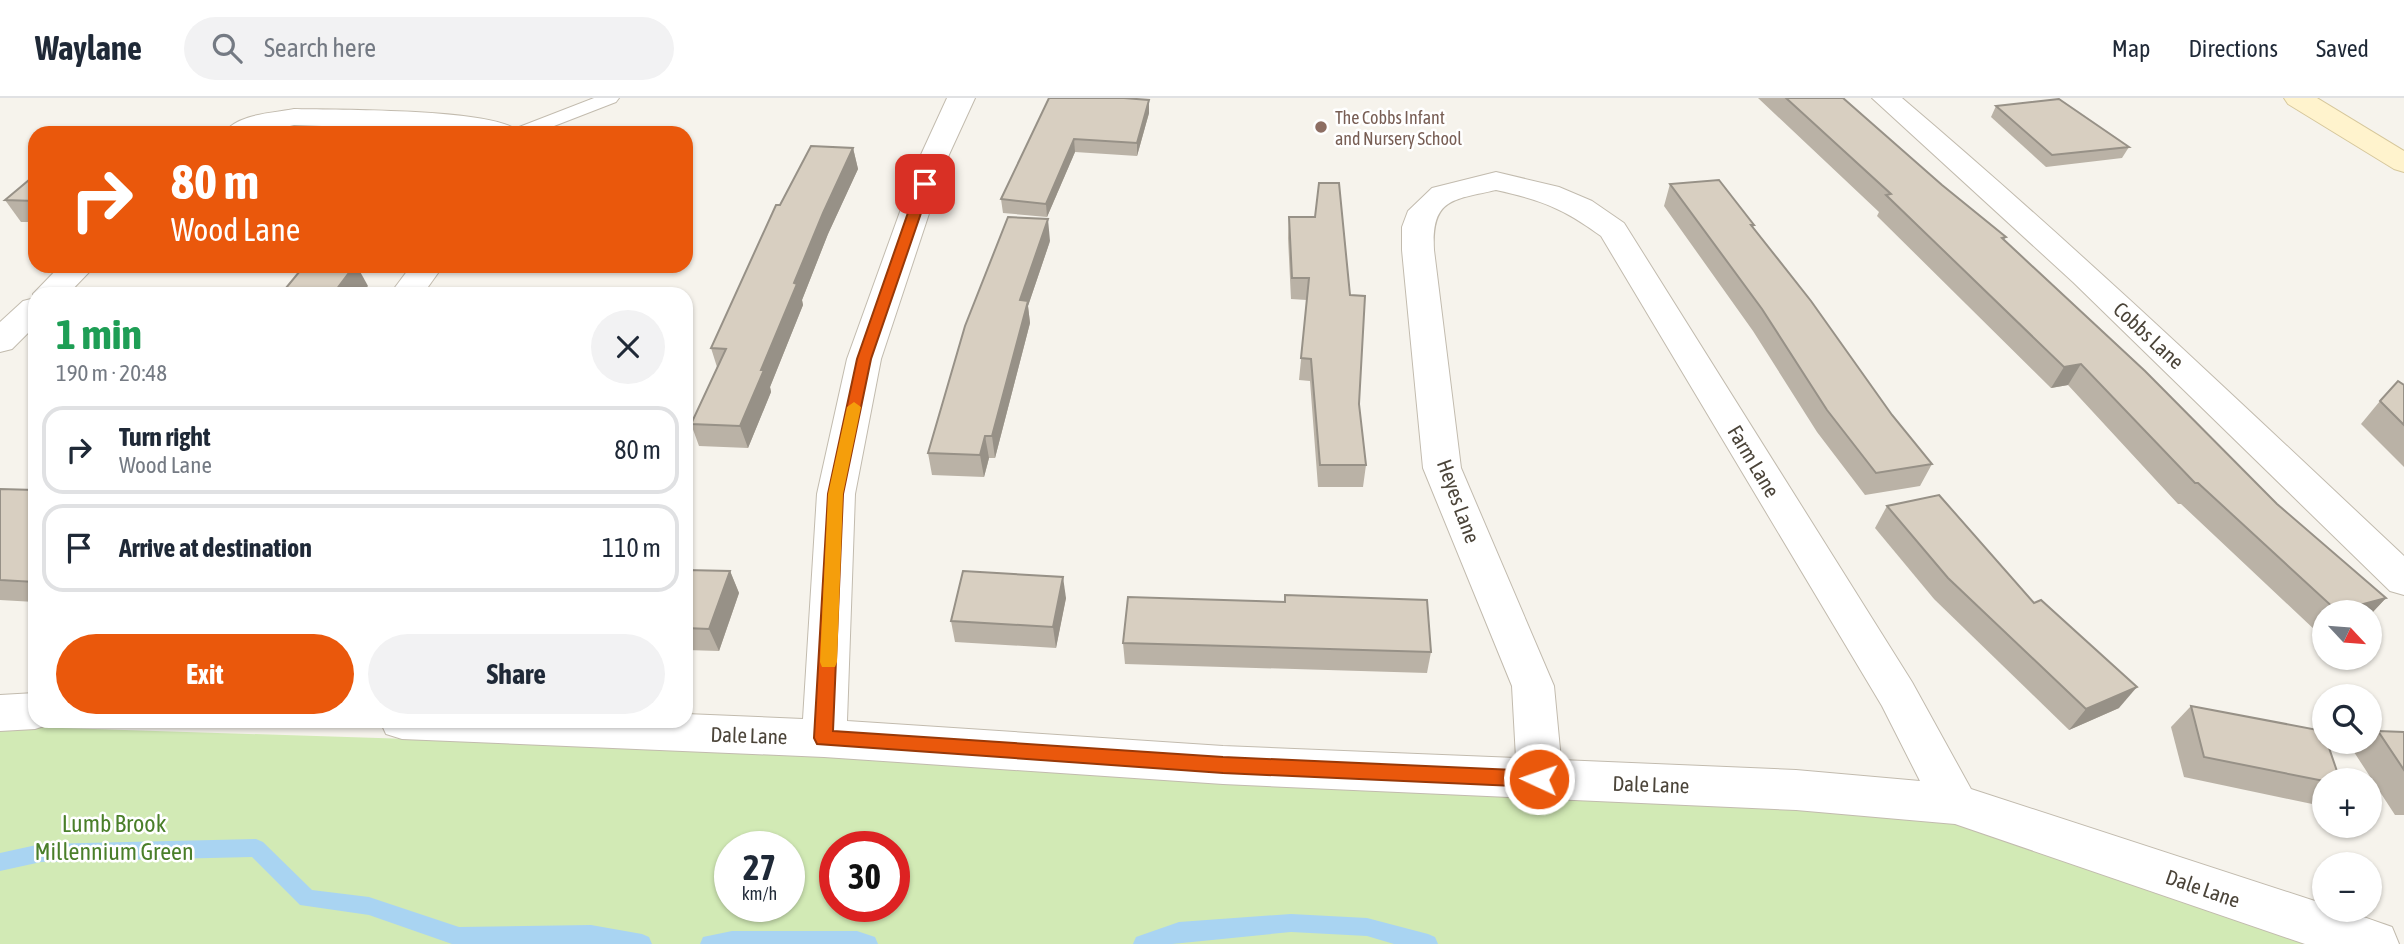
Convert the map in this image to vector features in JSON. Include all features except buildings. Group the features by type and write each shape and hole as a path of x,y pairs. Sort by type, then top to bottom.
{"street":[{"path":"824,738 836,494 864,359 933,159 961,98"},
{"name":"Cobbs Lane","path":"1886,98 1958,159 2142,329 2404,580"},
{"path":"2298,98 2404,163"},
{"path":"252,126 294,117 483,126"},
{"name":"Heyes Lane","path":"1496,181 1443,194 1423,211 1417,228 1442,468 1533,686 1539,779"},
{"name":"Farm Lane","path":"1496,181 1548,193 1581,207 1613,230 1897,694 1955,804"},
{"path":"56,287 72,273"},
{"path":"0,341 28,315"},
{"path":"0,713 28,711"},
{"name":"Dale Lane","path":"576,728 824,738 1223,765 1796,790 1955,804 2374,944"}],"lane":[{"path":"538,126 610,98"}],"green space":[{"name":"Lumb Brook Millennium Green","path":"0,726 1223,765 1955,804 2374,944 0,944"}],"waterway":[{"path":"0,862 41,853 256,848 307,899 369,906 459,937 591,935 642,944"},
{"path":"1143,944 1179,932 1291,923 1367,927 1428,944"},
{"path":"710,944 732,941 857,941 868,944"}],"slow traffic":[{"path":"828,662 836,494 854,407"}],"place":[{"name":"The Cobbs Infant and Nursery School","path":"1321,127"}],"route":[{"path":"925,184 864,359 836,494 824,738 1223,765 1539,779"}]}
